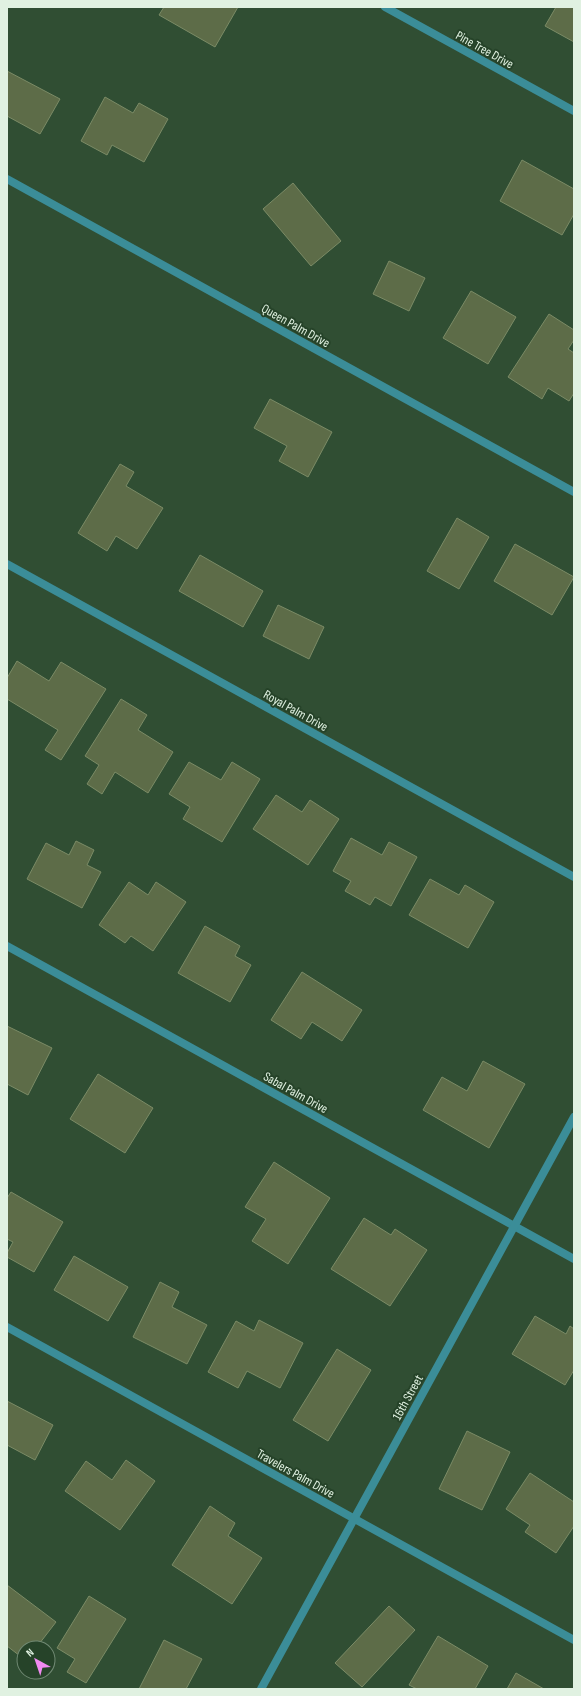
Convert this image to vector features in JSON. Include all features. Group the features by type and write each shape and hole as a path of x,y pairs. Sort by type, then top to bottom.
{"street":[{"name":"Pine Tree Drive","path":"385,7 574,112"},
{"name":"Queen Palm Drive","path":"7,179 574,492"},
{"name":"Royal Palm Drive","path":"7,564 574,877"},
{"name":"Sabal Palm Drive","path":"7,946 574,1259"},
{"name":"16th Street","path":"261,1689 574,1118"},
{"name":"Travelers Palm Drive","path":"7,1327 574,1640"}],"building":[{"path":"164,7 238,7 215,47 159,15"},
{"path":"556,7 574,7 574,42 545,26"},
{"path":"7,71 60,99 40,134 7,116"},
{"path":"105,97 133,113 139,103 168,119 144,162 112,145 107,155 81,141"},
{"path":"522,160 574,189 574,214 562,235 500,201"},
{"path":"293,183 341,241 311,266 263,209"},
{"path":"389,261 425,278 409,311 373,294"},
{"path":"471,291 516,317 488,364 443,338"},
{"path":"549,314 574,330 574,340 568,349 574,353 574,393 569,401 548,388 542,399 508,377"},
{"path":"270,399 332,432 308,477 279,461 287,446 254,428"},
{"path":"120,464 134,472 126,486 163,508 137,549 116,536 107,551 78,533"},
{"path":"457,518 489,537 459,589 427,571"},
{"path":"515,544 574,577 552,615 494,581"},
{"path":"200,555 263,591 243,627 179,591"},
{"path":"278,605 324,627 309,659 263,636"},
{"path":"17,661 49,681 61,662 106,689 61,760 45,750 58,730 7,699 7,678"},
{"path":"121,699 147,715 138,730 173,752 148,793 115,772 102,794 87,784 99,765 85,756"},
{"path":"189,762 221,780 232,762 260,779 222,842 183,819 190,807 169,794"},
{"path":"276,795 302,812 310,800 339,819 308,865 253,829"},
{"path":"351,838 382,855 389,842 417,857 391,906 375,897 370,905 345,891 351,881 333,871"},
{"path":"76,841 94,850 87,865 101,872 82,908 27,879 46,843 69,855"},
{"path":"430,879 459,895 465,885 494,902 468,948 409,915"},
{"path":"129,882 148,895 156,882 186,902 153,951 131,936 125,943 99,925"},
{"path":"205,926 240,946 235,956 251,965 230,1002 178,973"},
{"path":"302,972 362,1010 342,1041 312,1022 301,1039 271,1020"},
{"path":"7,1026 52,1048 28,1095 7,1084"},
{"path":"483,1061 525,1084 489,1148 423,1110 442,1077 467,1091"},
{"path":"98,1074 153,1108 125,1153 70,1119"},
{"path":"274,1162 330,1198 288,1264 252,1241 266,1219 245,1207"},
{"path":"11,1192 63,1222 34,1272 7,1257 7,1253 13,1242 7,1239 7,1198"},
{"path":"364,1218 391,1235 395,1229 427,1250 390,1306 331,1269"},
{"path":"74,1256 128,1287 108,1321 54,1290"},
{"path":"160,1282 179,1292 172,1307 207,1325 187,1364 133,1337"},
{"path":"535,1316 566,1334 570,1326 574,1329 574,1370 565,1385 512,1354"},
{"path":"259,1320 303,1343 280,1388 247,1371 238,1388 208,1372 236,1321 254,1331"},
{"path":"337,1349 371,1370 328,1441 293,1420"},
{"path":"7,1401 53,1425 35,1460 7,1445"},
{"path":"467,1431 510,1452 482,1510 439,1489"},
{"path":"126,1460 155,1481 120,1530 65,1491 86,1461 112,1480"},
{"path":"530,1473 574,1502 574,1526 556,1553 525,1532 530,1525 506,1509"},
{"path":"210,1506 235,1523 228,1536 262,1558 232,1604 172,1565"},
{"path":"7,1585 56,1622 42,1640 16,1640 16,1653 7,1646"},
{"path":"89,1596 126,1619 86,1683 67,1672 75,1659 57,1648"},
{"path":"389,1606 415,1630 362,1687 335,1663"},
{"path":"438,1636 488,1666 475,1689 417,1689 409,1685"},
{"path":"164,1640 202,1659 186,1689 139,1689"},
{"path":"516,1673 544,1689 507,1689"}]}
